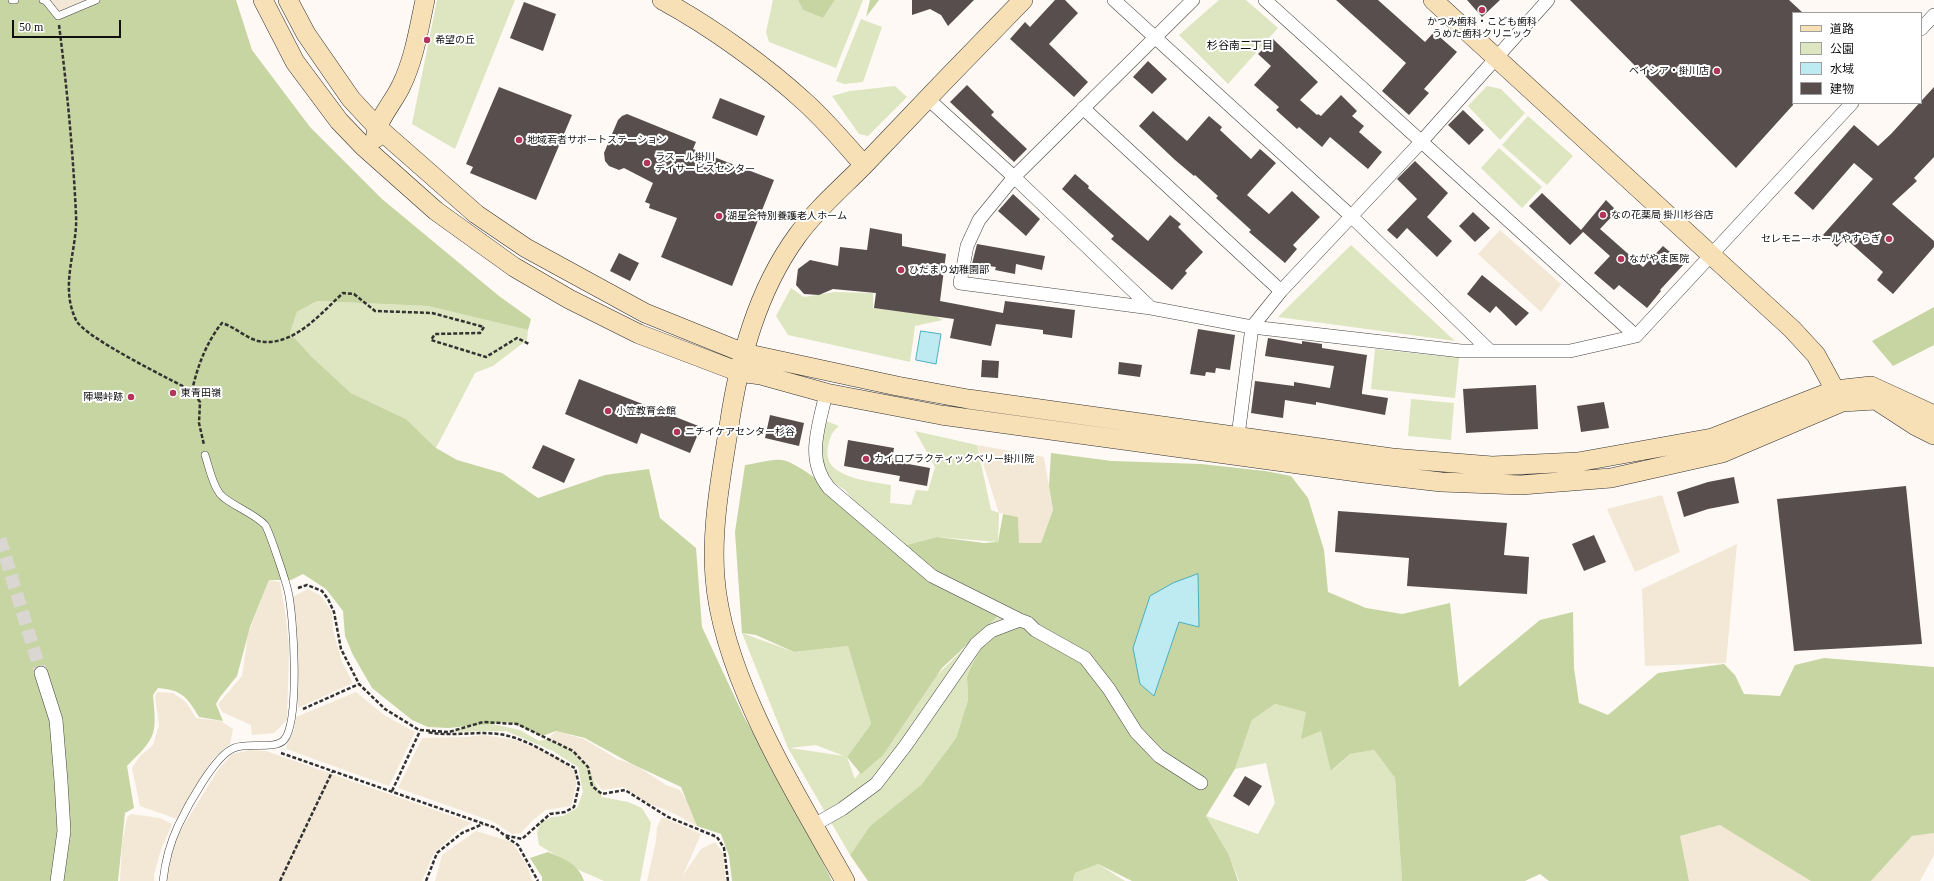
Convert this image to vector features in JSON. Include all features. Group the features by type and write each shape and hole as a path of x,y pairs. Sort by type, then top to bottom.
{"street":[{"path":"263,0 295,62 320,98 339,121 403,183 436,211 514,267 569,300 639,334 739,372 761,375 826,393 941,415 1364,473 1441,482 1521,485 1611,478 1722,453 1842,402 1876,400 1916,426 1934,435"},
{"path":"288,0 306,34 330,71 351,98 377,127 476,214 526,248 645,313 744,353 897,386 968,399 1408,460 1492,466 1578,462 1712,438 1835,390 1871,386 1934,415"},
{"path":"425,0 416,39 402,85 377,127 375,136 377,145 441,202 486,247"},
{"path":"662,0 727,40 801,98 864,165"},
{"path":"845,881 773,751 747,696 731,654 720,616 715,578 715,531 722,468 739,372 754,320 775,270 798,235 834,193 864,165 1023,0"},
{"path":"1114,0 1351,216 1490,351"},
{"path":"1193,0 1014,177 979,220 967,246 960,284 1151,308 1252,328 1461,351 1570,351 1636,336 1851,104"},
{"path":"1265,0 1420,142 1636,336"},
{"path":"1433,0 1497,57 1792,329 1816,355 1835,390"},
{"path":"1238,436 1252,328 1281,291 1420,142 1548,0"},
{"path":"1922,28 1934,14"},
{"path":"927,98 1014,177 1151,308"},
{"path":"1083,108 1281,291"},
{"path":"339,121 360,129 369,130 377,127"},
{"path":"826,393 814,452 821,477 829,488 932,576 1028,623 1035,630 1084,658 1109,689 1136,732 1159,756 1201,783"},
{"path":"814,825 842,809 876,784 906,745 976,644 992,631 1020,620"},
{"path":"41,673 56,720 61,781 64,831 57,881"}],"lane":[{"path":"43,0 46,1 58,16 96,0"},
{"path":"163,881 164,865 178,826 208,774 224,756 234,748 275,744 283,741 290,732 293,713 294,665 288,591 266,526 220,495 205,455"}],"path":[{"path":"58,16 68,93 77,217 70,263 69,295 77,320 92,335 192,391 200,402 199,423 205,455"},
{"path":"192,391 196,374 205,353 215,331 222,323 258,341 282,340 302,331 343,294 354,294 375,310 432,313 484,327 480,333 435,334 431,340 486,357 517,338 529,344"},
{"path":"288,591 307,585 322,591 328,599 334,612 341,649 359,684 385,709 419,730 442,735 497,734 513,737 575,768 579,785 574,807 565,812 550,814 522,839 504,835"},
{"path":"293,713 359,684"},
{"path":"419,730 449,732 484,722 517,724 571,750 588,767 592,786 602,794 625,790 668,817 717,837 724,848 728,881"},
{"path":"392,791 419,730"},
{"path":"275,744 276,750 280,753 496,828 518,845 538,881"},
{"path":"280,881 332,772"},
{"path":"426,881 438,853 462,833 484,824"}],"shaded area":[{"path":"50,0 87,0 59,12"},
{"path":"1500,230 1561,284 1541,312 1478,254"},
{"path":"977,445 1044,457 1053,510 1041,543 1019,543 1018,517 999,513"},
{"path":"1662,495 1680,552 1635,572 1607,509"},
{"path":"1737,544 1726,663 1645,666 1642,589"},
{"path":"269,580 280,582 286,618 289,649 287,720 274,733 252,735 251,725 222,712 218,704 242,676 248,634"},
{"path":"308,589 320,595 332,612 333,630 342,662 353,683 298,708 290,598"},
{"path":"157,692 173,693 186,702 196,718 221,721 233,729 230,744 212,760 177,819 140,806 132,768 140,756 153,745 159,725 155,697"},
{"path":"356,692 384,715 415,732 389,786 286,749 288,741 294,730 296,717"},
{"path":"556,731 584,739 617,759 637,766 666,785 680,790 688,803 697,826 669,811 647,803 624,787 602,790 573,751 548,739"},
{"path":"483,735 516,740 561,759 576,773 576,786 571,806 546,810 533,820 521,833 512,834 494,822 398,788 422,738 467,737"},
{"path":"250,750 266,751 472,823 458,831 434,853 422,881 165,881 174,841 218,770 232,754"},
{"path":"131,814 160,818 172,824 161,850 154,874 154,881 120,881 122,844 127,817"},
{"path":"662,817 701,834 682,877 701,849 715,842 723,853 726,881 647,881 656,841 657,827"},
{"path":"1720,825 1818,881 1689,881 1680,836"},
{"path":"476,831 512,842 526,864 533,881 435,881 442,855"},
{"path":"1934,833 1934,855 1920,881 1871,881 1912,836"}],"green space":[{"path":"0,0 39,0 58,16 96,0 236,0 252,50 310,127 382,199 499,296 531,319 528,330 428,306 317,301 297,312 290,333 312,357 351,393 406,419 436,448 457,460 502,473 538,498 605,475 649,469 660,518 696,548 702,627 744,717 794,804 832,881 732,881 729,856 721,834 697,826 681,787 630,763 585,738 556,731 542,736 510,722 448,728 428,727 412,720 372,688 353,655 345,636 343,611 326,589 303,574 291,580 269,580 250,627 237,676 216,704 223,721 199,717 191,704 183,696 173,691 158,688 153,695 155,719 152,735 149,742 127,766 134,808 125,813 118,881 0,881"},
{"path":"437,0 515,0 455,149 412,124"},
{"path":"773,0 798,0 803,10 823,18 835,0 863,0 836,68 769,42 766,32"},
{"path":"798,0 835,0 823,18 803,10"},
{"path":"870,0 879,0 866,17"},
{"path":"1219,0 1246,0 1278,28 1228,84 1179,35"},
{"path":"861,19 882,27 863,82 844,84 836,81"},
{"path":"895,86 907,97 868,136 859,134 832,96 850,91"},
{"path":"1487,86 1501,89 1525,113 1500,140 1468,106"},
{"path":"1528,116 1573,156 1547,185 1502,145"},
{"path":"1499,148 1542,187 1522,208 1481,168"},
{"path":"1351,245 1455,341 1278,317"},
{"path":"791,288 804,297 835,292 873,293 873,308 935,316 943,320 915,326 910,362 788,335 776,316"},
{"path":"317,301 428,306 528,330 527,340 493,366 475,373 436,448 406,419 351,393 312,357 290,333 297,312"},
{"path":"1934,307 1934,345 1893,366 1872,341"},
{"path":"1375,349 1459,358 1455,398 1371,389"},
{"path":"1411,399 1454,403 1451,440 1408,436"},
{"path":"826,421 839,426 831,435 829,440 828,457 832,465 839,472 849,476 891,485 890,503 911,505 916,490 928,491 935,467 915,431 977,445 991,510 999,513 998,542 937,537 899,547 877,528 845,490 828,479 817,464"},
{"path":"1051,453 1112,461 1201,464 1265,471 1291,476 1308,498 1324,550 1328,592 1366,608 1402,614 1450,603 1459,687 1540,620 1573,612 1574,668 1579,703 1608,715 1658,673 1724,664 1735,675 1744,694 1780,696 1795,665 1824,658 1934,667 1934,833 1912,836 1871,881 1811,881 1720,825 1680,836 1689,881 1549,881 1540,874 1525,881 1402,881 1395,778 1374,750 1350,754 1331,771 1321,731 1301,739 1306,712 1275,704 1252,720 1235,769 1206,816 1229,855 1238,881 1132,881 1098,864 1075,873 1073,881 868,881 850,855 870,826 921,785 956,738 968,700 967,677 982,647 1002,631 1023,624 1002,612 942,668 883,755 861,774 847,757 871,724 848,646 794,652 756,635 742,633 735,532 745,465 777,460 791,463 822,483 899,547 937,537 984,543 998,542 1003,514 1018,517 1019,543 1041,543 1053,510 1049,486"},
{"path":"1002,611 1005,626 982,647 967,677 968,700 956,738 921,785 870,826 850,855 788,748 742,633 794,652 848,646 871,724 847,757 855,779 869,759 893,740 936,676","holes":["816,745 844,756 790,748"]},
{"path":"1275,704 1307,712 1321,731 1332,771 1350,754 1374,750 1395,778 1402,881 1239,881 1229,855 1206,816 1258,834 1275,803 1266,763 1235,769 1252,720"},
{"path":"483,722 520,730 539,741 548,739 571,750 588,767 602,797 628,802 642,808 651,823 640,881 604,881 581,871 539,845 537,833 540,823 552,817 563,816 577,808 583,792 578,767 553,751 506,731 449,732"},
{"path":"548,852 570,862 578,870 584,881 542,881 542,877 530,858"},
{"path":"1098,864 1125,881 1073,881 1075,873"}],"water":[{"path":"921,331 941,334 936,364 916,360"},
{"path":"1198,574 1199,627 1179,622 1154,696 1140,684 1133,648 1150,596 1173,583"}],"building":[{"path":"912,0 974,0 948,26 941,15 930,9 912,15"},
{"path":"1055,0 1065,0 1078,13 1049,44 1088,82 1074,97 1010,39 1025,22 1030,27"},
{"path":"1336,0 1378,0 1425,42 1434,32 1457,52 1424,89 1429,93 1409,115 1382,91 1406,63"},
{"name":"かつみ歯科・こども歯科 うめた歯科クリニック","path":"1467,0 1500,0 1482,17"},
{"name":"ベイシア・掛川店","path":"1570,0 1789,0 1802,12 1792,12 1793,105 1736,168"},
{"path":"524,2 556,14 543,51 510,38"},
{"path":"1273,39 1318,82 1300,100 1317,115 1318,114 1321,116 1341,95 1357,111 1352,116 1364,126 1359,132 1382,152 1368,169 1330,137 1322,147 1299,127 1297,129 1276,110 1279,107 1254,85 1271,66 1258,54"},
{"path":"1148,61 1167,79 1152,94 1133,77"},
{"path":"967,85 994,112 991,115 1027,149 1014,162 950,102"},
{"name":"地域若者サポートステーション","path":"499,87 572,115 536,200 470,173 473,167 466,164"},
{"path":"1934,87 1934,157 1914,178 1917,181 1892,204 1934,241 1934,247 1893,294 1877,280 1883,272 1845,238 1837,247 1823,235 1873,179 1854,163 1813,210 1794,193 1854,125 1878,146 1918,104 1922,104 1922,100"},
{"path":"720,98 765,116 757,136 712,118"},
{"path":"1463,110 1484,130 1469,145 1448,125"},
{"path":"1153,111 1187,141 1209,116 1222,127 1220,130 1251,159 1260,149 1276,163 1247,195 1269,214 1292,191 1320,217 1293,245 1297,249 1285,263 1249,232 1251,230 1216,198 1218,196 1195,175 1194,176 1175,160 1139,126"},
{"path":"627,114 696,142 693,149 774,180 732,286 661,257 677,218 649,208 650,204 645,202 653,183 624,168 619,170 609,166 605,161 604,153 618,120"},
{"path":"1415,161 1448,193 1427,217 1452,241 1437,257 1407,228 1397,239 1387,230 1417,199 1397,179"},
{"path":"1075,174 1089,186 1088,188 1148,241 1170,215 1181,224 1178,227 1203,252 1185,271 1187,273 1172,290 1111,239 1114,236 1062,189"},
{"path":"1542,193 1581,230 1606,200 1617,211 1600,229 1643,267 1663,246 1684,264 1660,290 1661,291 1647,308 1619,285 1614,290 1594,273 1610,256 1582,231 1583,232 1570,245 1529,206"},
{"path":"1013,194 1040,219 1026,236 998,211"},
{"path":"1473,212 1490,228 1475,242 1459,226"},
{"path":"870,228 902,234 902,246 946,254 940,301 1003,313 1005,301 1075,310 1072,338 1043,334 1043,330 996,324 991,346 950,338 954,319 874,308 876,293 833,289 819,295 804,294 796,285 798,269 810,260 838,266 840,247 867,250"},
{"path":"977,244 1045,256 1042,270 1016,264 1015,274 995,270 996,267 972,264"},
{"path":"619,253 639,263 630,281 610,271"},
{"path":"1482,275 1529,313 1516,326 1496,306 1490,313 1467,294"},
{"path":"1198,329 1235,335 1230,370 1216,368 1215,373 1206,372 1205,376 1190,374"},
{"path":"1268,338 1302,344 1302,341 1322,344 1322,348 1367,355 1362,394 1388,398 1385,415 1316,402 1316,405 1285,400 1283,418 1251,413 1255,381 1294,386 1294,382 1330,388 1334,366 1265,356"},
{"path":"982,360 999,361 998,378 981,377"},
{"path":"1119,362 1142,365 1140,377 1118,374"},
{"name":"小笠教育会館","path":"579,379 701,427 690,453 641,433 637,444 565,414"},
{"path":"1536,385 1538,429 1466,433 1463,389"},
{"path":"1604,402 1609,428 1581,432 1577,406"},
{"path":"770,415 804,423 799,446 765,438"},
{"path":"848,440 894,448 892,461 930,468 927,486 899,481 900,476 844,466"},
{"path":"543,445 575,459 564,483 532,468"},
{"path":"1734,477 1739,503 1708,509 1684,517 1677,492 1708,482"},
{"path":"1906,486 1922,644 1794,651 1777,499"},
{"path":"1338,511 1507,523 1504,555 1529,557 1527,594 1407,586 1409,558 1335,552"},
{"path":"1594,535 1606,562 1584,571 1572,544"},
{"path":"1245,776 1262,786 1249,806 1233,796"}],"tunnel":[{"path":"0,539 41,673"}],"place":[{"name":"かつみ歯科・こども歯科 うめた歯科クリニック","path":"1482,10"},
{"name":"希望の丘","path":"427,40"},
{"name":"ベイシア・掛川店","path":"1717,71"},
{"name":"地域若者サポートステーション","path":"519,140"},
{"name":"ラスール掛川 デイサービスセンター","path":"647,163"},
{"name":"なの花薬局 掛川杉谷店","path":"1603,215"},
{"name":"湖星会特別養護老人ホーム","path":"719,216"},
{"name":"セレモニーホールやすらぎ","path":"1889,239"},
{"name":"ながやま医院","path":"1621,259"},
{"name":"ひだまり幼稚園部","path":"901,270"},
{"name":"東青田嶺","path":"173,393"},
{"name":"陣場峠跡","path":"131,397"},
{"name":"小笠教育会館","path":"608,411"},
{"name":"ニチイケアセンター杉谷","path":"677,432"},
{"name":"カイロプラクティックベリー掛川院","path":"866,459"}],"district":[{"name":"杉谷南二丁目","path":"1240,46"}]}
